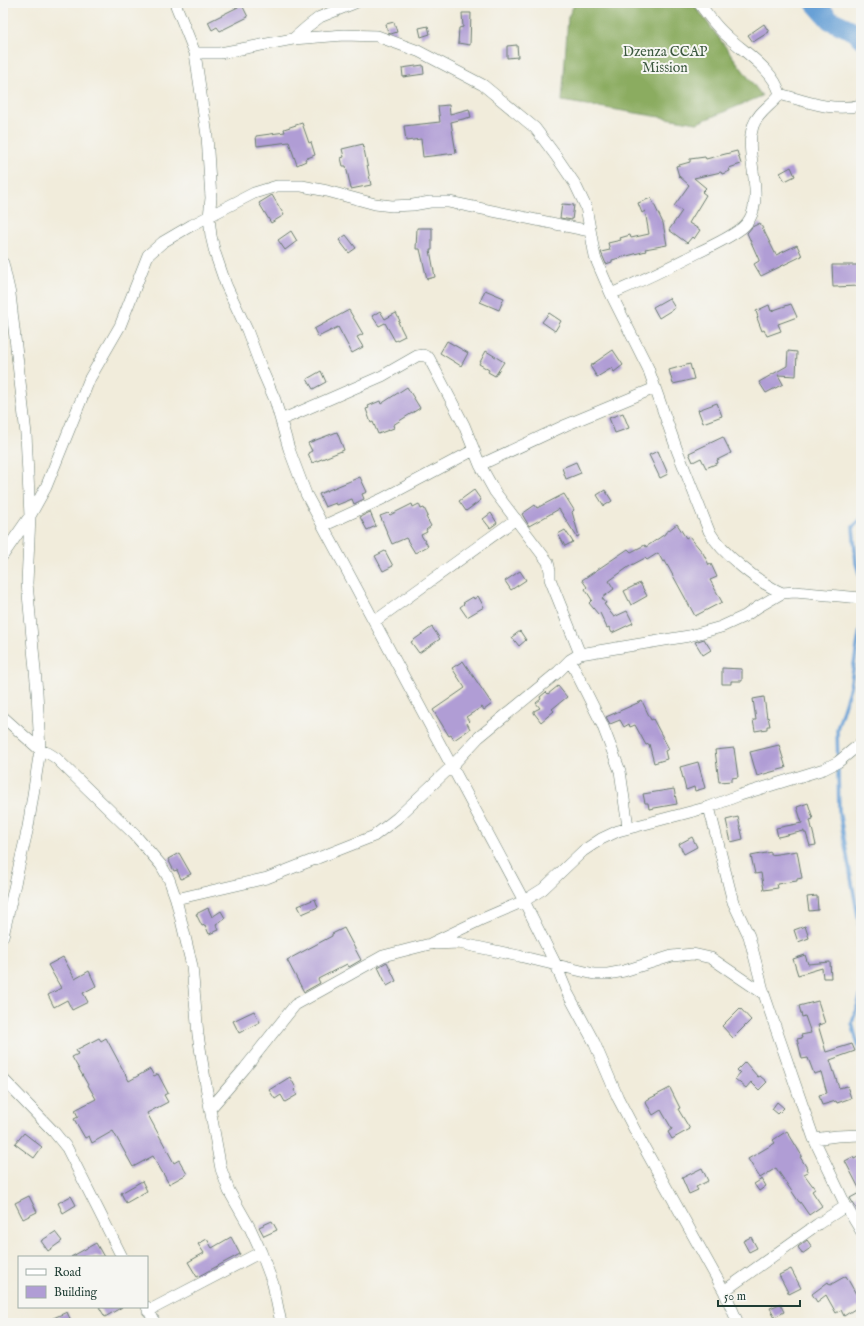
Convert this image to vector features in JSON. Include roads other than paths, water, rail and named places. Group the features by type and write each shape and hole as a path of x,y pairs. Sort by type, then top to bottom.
{"street":[{"path":"175,3 195,53 207,136 211,198 209,217 215,253 226,285 248,330 262,370 275,400 289,449 306,494 524,901 556,965 567,992 594,1042 618,1098 724,1291 738,1323"},
{"path":"293,39 320,17 355,3"},
{"path":"611,294 733,235 743,228 753,213 755,196 751,139 753,126 759,115 776,100 780,94 778,85 771,75 725,35 699,3"},
{"path":"195,53 220,53 293,39 344,35 377,36 418,51 483,85 535,128 575,184 586,207 595,256 611,294 648,368 677,450 709,531 713,538 725,551 753,575 782,593"},
{"path":"780,94 829,107 843,108 861,105"},
{"path":"3,555 30,516 46,487 90,378 120,326 148,255 163,242 192,225 254,193 277,186 302,186 375,204 392,206 430,202 449,202 590,231"},
{"path":"3,263 10,294 26,434 30,516 27,583 37,692 40,750 28,827 3,936"},
{"path":"281,420 382,376 417,356 423,355 429,358 464,424 480,465 495,492 548,562 550,579 580,654"},
{"path":"480,465 655,388"},
{"path":"323,526 382,499 474,450"},
{"path":"375,621 516,519"},
{"path":"176,899 266,878 374,836 397,818 451,767 479,737 558,672 570,660 580,654 689,636 721,627 746,616 782,593 795,592 861,598"},
{"path":"570,660 602,724 620,772 628,827"},
{"path":"3,717 40,750 48,752 56,758 144,844 161,865 169,879 176,899 192,966 198,1035 218,1158 224,1179 261,1252 273,1284 281,1323"},
{"path":"210,1109 295,1005 383,956 430,944 524,901 543,889 583,851 601,839 628,827 655,822 709,807 740,795 824,769 838,762 861,743"},
{"path":"709,807 733,902 749,936 764,994 814,1139 846,1206 861,1231"},
{"path":"430,944 459,943 594,974 608,974 624,971 672,956 693,954 711,958 764,994"},
{"path":"3,1079 54,1132 67,1148 121,1256"},
{"path":"814,1139 861,1135"},
{"path":"724,1291 818,1224 846,1206"},
{"path":"155,1323 147,1309 261,1252"}],"waterway":[{"path":"815,3 830,20 856,32 861,38"},
{"path":"861,519 853,527 856,563 861,580"},
{"path":"861,624 850,687 837,729 839,811 861,933"},
{"path":"861,994 852,1023 861,1056"}],"park label":[{"name":"Dzenza CCAP Mission","path":"665,60"}]}
